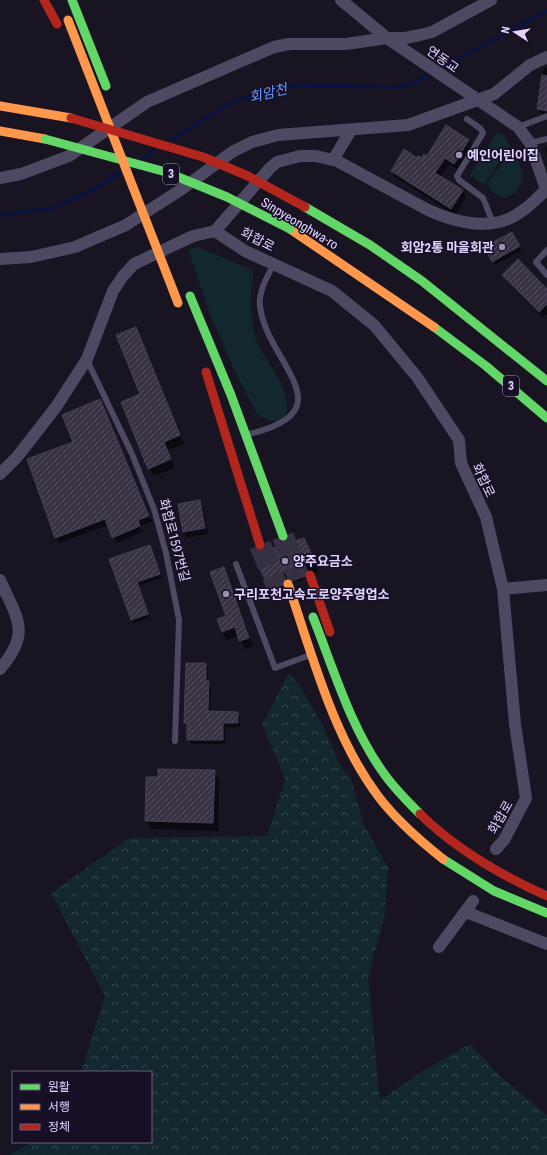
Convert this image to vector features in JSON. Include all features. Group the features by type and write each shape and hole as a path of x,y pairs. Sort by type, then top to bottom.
{"highway":[{"path":"44,0 58,28"},
{"path":"72,0 83,12 108,90"},
{"path":"66,17 180,307"},
{"path":"67,45 112,134"},
{"name":"Sinpyeonghwa-ro","path":"0,106 70,118 203,157 248,176 370,245 422,281 547,381"},
{"path":"115,108 141,173"},
{"name":"Sinpyeonghwa-ro","path":"0,131 45,139 166,172 227,197 290,229 400,302 473,355 547,418"},
{"path":"150,195 158,217"},
{"path":"167,238 172,253"},
{"path":"188,292 231,395 250,434 292,532"},
{"path":"256,499 204,368 260,544"},
{"path":"250,434 282,536"},
{"path":"310,575 333,640"},
{"path":"288,584 308,656"},
{"path":"284,602 344,737 362,773 378,795 407,827 427,846 497,894 547,913"},
{"path":"310,610 366,743 382,771 417,813 439,833 465,852 521,885 547,896"},
{"path":"343,669 366,743"}],"street":[{"name":"연동교","path":"341,0 387,38 472,97"},
{"path":"0,178 22,174 69,156 147,102 274,47 289,44 346,44 387,38 405,38 432,32 491,0"},
{"path":"0,259 31,257 75,247 126,225 182,189 232,152 252,142 278,135 408,125 472,97 494,94 530,65 547,57"},
{"path":"0,474 17,457 56,407 87,359 113,291 123,276 134,264 193,236 216,231 277,162 300,156 316,156 333,160 344,164 382,186 443,216 480,224 493,223 521,212 546,191 530,143 518,127 472,97"},
{"path":"333,160 351,130"},
{"name":"화합로","path":"216,231 246,251 332,291 374,325 418,377 458,440 461,463 486,517 503,590 515,724 526,798 504,840 496,849"},
{"path":"0,580 18,621 19,629 13,653 0,669"},
{"path":"503,590 547,585"},
{"path":"439,947 473,901"},
{"path":"466,912 547,944"}],"lane":[{"path":"518,127 547,116"},
{"path":"466,119 481,128 483,133 457,176 484,198 493,223"},
{"path":"530,143 547,139"},
{"path":"547,250 536,262 547,275"},
{"path":"250,434 281,425 295,414 298,401 298,387 265,326 260,306 260,294 274,263"},
{"name":"화합로1597번길","path":"87,359 132,454 154,509 166,553 179,620 175,741"},
{"path":"236,564 275,668 308,656"}],"green space":[{"path":"497,133 504,135 510,146 484,185 470,175"},
{"path":"513,148 523,174 523,178 520,186 514,193 504,198 493,193 487,184"},
{"path":"198,247 252,270 253,280 251,304 255,336 258,345 281,383 287,403 286,414 279,421 270,421 257,414 234,370 210,314 188,249"},
{"path":"289,673 300,686 323,726 339,764 351,779 364,825 388,868 385,914 368,977 380,1100 423,1071 470,1044 500,1076 547,1115 547,1155 9,1155 30,1143 152,1143 152,1071 81,1071 105,996 51,893 129,838 267,836 285,779 262,724"}],"building":[{"path":"542,75 547,76 547,111 537,109"},
{"path":"446,125 469,140 454,164 445,158 435,173 463,190 451,209 391,171 404,149 417,158 418,156 422,158 424,154 427,156"},
{"name":"회암2통 마을회관","path":"512,232 520,246 492,262 484,247"},
{"path":"518,259 547,289 547,304 539,312 502,275"},
{"path":"136,327 180,435 164,442 171,459 148,469 121,402 140,394 116,335"},
{"path":"100,399 149,516 138,520 140,526 112,538 105,519 55,538 27,459 73,442 62,415"},
{"path":"200,500 205,528 183,532 178,504"},
{"name":"양주요금소","path":"304,538 316,564 306,563 296,574 284,572 278,576 276,582 267,584 254,556 264,557 269,554 272,548 287,548 294,541"},
{"path":"150,545 160,574 137,582 148,614 131,620 109,559"},
{"name":"구리포천고속도로양주영업소","path":"224,567 249,638 239,641 235,627 222,632 217,619 226,616 210,572"},
{"path":"186,663 206,663 206,681 209,681 208,711 238,712 238,723 223,723 223,740 187,740 187,723 184,723"},
{"path":"158,769 215,770 213,823 145,821 146,777 158,777"}],"waterway":[{"name":"회암천","path":"439,69 547,11"},
{"name":"회암천","path":"172,140 233,101 298,85 396,87 414,83 433,72"},
{"name":"회암천","path":"143,158 155,151"},
{"name":"회암천","path":"0,215 49,209 95,189 119,173"}],"tunnel":[{"path":"283,536 299,579"},
{"path":"260,545 278,588"}],"traffic: fast":[{"path":"72,0 106,86"},
{"path":"45,139 166,172 227,197 290,229"},
{"path":"305,207 370,245 422,281 547,381"},
{"path":"190,296 231,395 283,536"},
{"path":"434,327 486,366 547,418"},
{"path":"313,617 344,699 362,738 389,780 420,814"},
{"path":"443,859 494,891 547,913"}],"traffic: slow":[{"path":"68,20 178,303"},
{"path":"0,106 71,118"},
{"path":"0,131 45,139"},
{"path":"290,229 434,327"},
{"path":"288,584 325,694 348,747 362,773 392,813 443,859"}],"traffic: jam":[{"path":"44,0 57,24"},
{"path":"71,118 203,157 248,176 305,207"},
{"path":"206,372 260,545"},
{"path":"310,575 330,632"},
{"path":"420,814 449,839 480,861 547,896"}],"place":[{"name":"예인어린이집","path":"459,155"},
{"name":"회암2통 마을회관","path":"502,247"},
{"name":"양주요금소","path":"285,561"},
{"name":"구리포천고속도로양주영업소","path":"226,594"}]}
